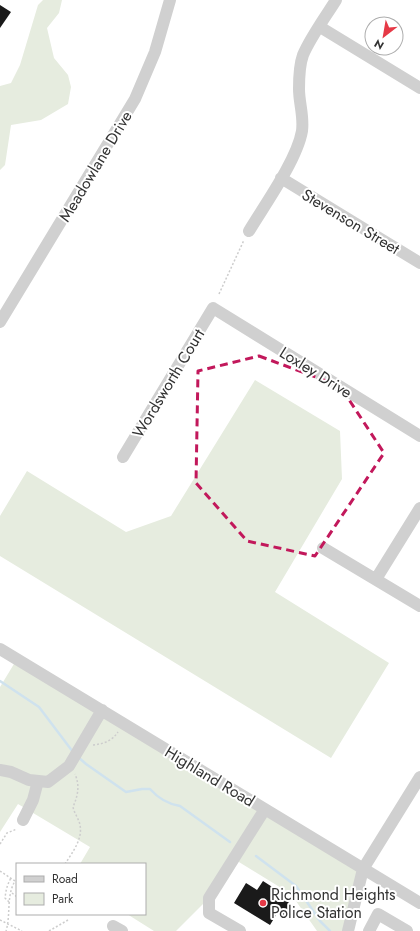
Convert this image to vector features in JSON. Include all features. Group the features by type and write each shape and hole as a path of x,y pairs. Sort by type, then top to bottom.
{"street":[{"name":"Meadowlane Drive","path":"0,322 136,99 155,52 170,0"},
{"path":"249,231 281,178 296,149 302,132 303,114 299,96 300,72 303,55 336,0"},
{"path":"320,27 420,88"},
{"name":"Stevenson Street","path":"281,178 420,263"},
{"name":"Loxley Drive","path":"213,308 420,436"},
{"name":"Wordsworth Court","path":"124,457 213,308"},
{"path":"376,579 420,508"},
{"path":"323,548 420,606"},
{"name":"Highland Road","path":"0,649 420,903"},
{"path":"0,770 11,772 29,780 48,782 69,766 86,745 102,710"},
{"path":"349,931 363,869 420,777"},
{"path":"23,820 33,800 38,781"},
{"path":"240,931 209,913 209,898 265,809"},
{"path":"369,931 378,914 407,931"}],"path":[{"path":"219,294 249,231"},
{"path":"86,745 106,742 113,738 120,729"},
{"path":"67,863 77,844 80,833 80,825 73,807 78,795 78,782"},
{"path":"0,844 7,833 22,825 21,823 23,820"},
{"path":"0,871 15,881 12,886 12,893 9,902 8,924 6,931"},
{"path":"9,902 5,898 6,886 11,878"},
{"path":"12,893 16,896"},
{"path":"0,920 22,931"},
{"path":"49,931 68,920"}],"highlighted area":[{"path":"259,356 340,386 384,453 315,556 247,541 196,483 198,371"}],"green space":[{"path":"43,0 62,0 59,13 47,28 54,58 68,75 71,87 68,104 41,120 11,125 5,165 0,170 0,86 11,83 20,65 38,5"},
{"path":"255,380 340,431 342,479 275,592 389,663 331,758 0,556 0,516 27,471 126,532 171,516"},
{"path":"17,659 363,869 348,931 317,931 291,894 234,859 209,898 176,931 154,931 129,915 146,915 146,863 81,863 90,847 18,804 0,832 0,687"}],"building":[{"path":"0,5 11,12 0,28"},
{"name":"Richmond Heights Police Station","path":"263,881 277,890 275,894 291,904 284,915 278,912 270,925 234,903 246,883 257,890"}],"waterway":[{"path":"0,681 39,707 73,752"},
{"path":"78,757 126,792 150,789 163,800 180,806 230,842"},
{"path":"256,856 296,886 320,921 330,931"}],"place":[{"name":"Richmond Heights Police Station","path":"263,903"}]}
